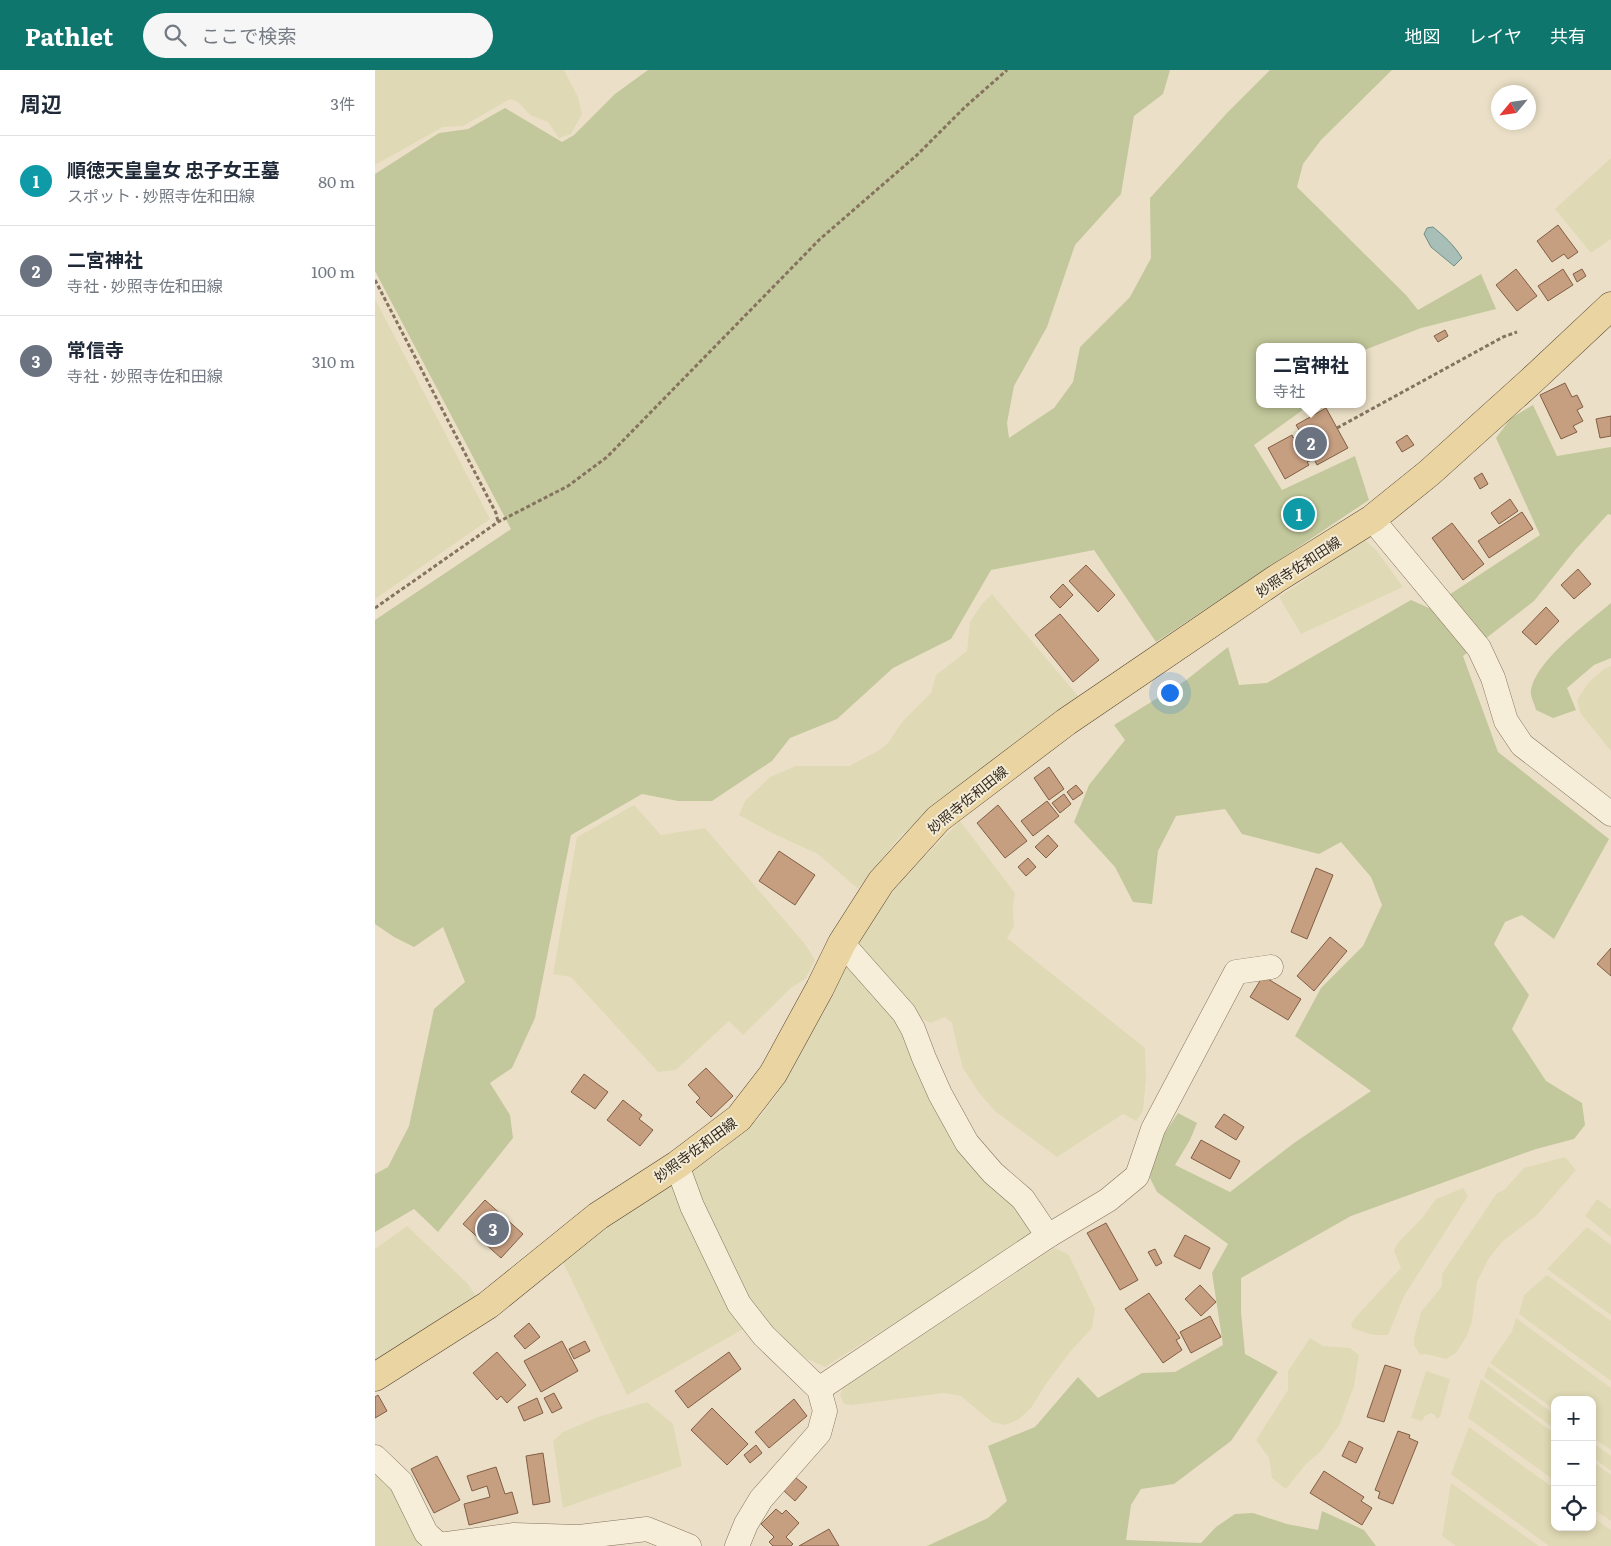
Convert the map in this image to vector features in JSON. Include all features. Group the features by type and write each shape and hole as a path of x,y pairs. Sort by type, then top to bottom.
{"main road":[{"name":"妙照寺佐和田線","path":"375,1377 488,1304 598,1216 677,1165 739,1118 773,1074 820,988 842,943 881,882 938,819 1066,722 1276,579 1371,519 1429,473 1611,306"}],"street":[{"path":"1371,519 1479,648 1493,678 1506,721 1522,745 1611,814"},
{"path":"842,943 904,1013 913,1029 940,1094 967,1143 993,1173 1023,1199 1049,1236"},
{"path":"819,1389 1049,1236 1108,1200 1137,1176 1153,1128 1236,972 1271,967"},
{"path":"677,1165 692,1206 739,1304 764,1336 819,1389 825,1411 819,1433 761,1499 746,1524 737,1546"},
{"path":"375,1457 401,1482 425,1534 439,1545 514,1535 579,1537 647,1529 689,1546"}],"path":[{"path":"375,608 498,522 568,486 607,456 820,239 917,155 965,107 1007,70"},
{"path":"375,280 496,513 498,522"},
{"path":"1337,428 1503,337 1517,332"}],"shaded area":[{"path":"375,70 564,70 578,97 582,114 571,134 559,138 548,122 530,115 518,102 510,99 463,126 443,127 375,165"},
{"path":"1611,158 1611,239 1591,253 1555,209"},
{"path":"375,299 490,519 375,599"},
{"path":"1365,540 1377,551 1403,587 1301,634 1279,597"},
{"path":"992,594 1078,696 901,835 858,889 818,854 774,834 739,815 745,801 770,777 796,766 849,766 878,751 888,743 902,722 931,693 936,675 967,651 970,622 982,604"},
{"path":"1611,666 1611,751 1581,714 1577,700 1589,682 1604,669"},
{"path":"634,805 661,835 705,828 805,944 815,960 805,979 791,988 743,1035 729,1021 676,1070 658,1072 571,977 553,974 577,837"},
{"path":"960,821 1015,893 1013,908 1014,926 1007,938 1145,1048 1146,1078 1143,1111 1136,1121 1123,1114 1057,1157 996,1112 979,1093 963,1068 952,1023 945,1017 931,1023 922,1019 857,948 876,915 902,879"},
{"path":"848,959 906,1029 1031,1229 1026,1240 825,1367 801,1356 744,1303 689,1172 718,1154 757,1120 778,1093"},
{"path":"1565,1157 1576,1170 1537,1215 1503,1241 1489,1258 1477,1282 1472,1321 1467,1336 1456,1353 1446,1359 1426,1354 1420,1355 1414,1345 1414,1338 1421,1312 1442,1286 1442,1274 1497,1193 1504,1190 1524,1168"},
{"path":"673,1182 745,1328 627,1395 563,1262 618,1217"},
{"path":"1463,1188 1468,1196 1404,1296 1388,1335 1373,1335 1352,1328 1351,1324 1355,1318 1401,1268 1394,1251 1397,1244 1423,1217 1436,1199"},
{"path":"1597,1199 1611,1209 1611,1237 1585,1216"},
{"path":"407,1226 468,1284 477,1298 375,1362 375,1249"},
{"path":"1587,1227 1611,1245 1611,1315 1547,1269"},
{"path":"1054,1248 1068,1254 1095,1309 1092,1328 1070,1352 1031,1408 1018,1420 1005,1425 992,1422 961,1396 944,1393 852,1405 844,1404 840,1395 843,1388"},
{"path":"1547,1275 1611,1321 1611,1381 1519,1314 1524,1295"},
{"path":"1516,1318 1611,1388 1611,1450 1596,1440 1596,1396 1551,1396 1551,1407 1490,1363 1512,1331"},
{"path":"1310,1338 1323,1346 1350,1348 1359,1355 1354,1386 1340,1424 1321,1451 1306,1464 1286,1489 1272,1478 1269,1458 1256,1440 1288,1390 1288,1371"},
{"path":"1488,1366 1551,1412 1551,1426 1484,1377"},
{"path":"1426,1371 1450,1379 1440,1417 1436,1419 1436,1416 1431,1413 1425,1416 1422,1421 1411,1418"},
{"path":"1481,1379 1551,1431 1551,1478 1468,1418"},
{"path":"647,1402 673,1424 682,1466 563,1508 553,1441 563,1432 598,1417"},
{"path":"1469,1427 1551,1486 1551,1531 1596,1531 1596,1520 1611,1530 1611,1546 1549,1546 1451,1474"},
{"path":"1596,1445 1611,1456 1611,1471 1596,1460"},
{"path":"1596,1464 1611,1475 1611,1521 1596,1511"},
{"path":"375,1469 394,1488 404,1506 419,1546 375,1546"},
{"path":"1451,1483 1539,1546 1456,1546 1442,1536"}],"green space":[{"path":"648,70 1170,70 1163,94 1134,116 1121,194 1075,245 1047,327 1014,386 1007,423 1009,438 1054,408 1073,382 1080,347 1130,297 1151,258 1150,198 1227,113 1270,70 1392,70 1321,140 1303,164 1297,187 1406,295 1418,310 1481,274 1496,309 1421,328 1366,349 1366,343 1256,343 1256,408 1305,408 1254,445 1282,490 1355,456 1369,500 1156,642 1094,550 991,570 951,639 893,668 837,719 790,738 772,761 712,801 678,801 642,794 571,835 535,1018 512,1068 490,1083 510,1115 513,1138 438,1232 414,1209 375,1232 375,1174 388,1167 409,1126 434,1009 465,982 443,927 414,947 394,937 375,924 375,620 511,529 375,271 375,174 439,133 468,129 505,108 562,142 574,135 615,94"},
{"path":"1533,405 1557,456 1611,447 1611,515 1608,514 1576,549 1534,601 1463,656 1498,752 1609,839 1554,939 1522,915 1505,922 1494,944 1529,995 1512,1029 1546,1081 1582,1103 1585,1125 1574,1139 1536,1149 1351,1216 1241,1278 1241,1312 1245,1354 1278,1372 1231,1441 1174,1484 1141,1489 1131,1505 1126,1540 1201,1543 1216,1527 1235,1514 1253,1513 1287,1524 1318,1530 1322,1511 1364,1530 1376,1546 927,1546 988,1518 1007,1501 988,1446 1035,1427 1078,1377 1098,1398 1142,1373 1175,1372 1223,1345 1212,1273 1228,1244 1157,1192 1150,1178 1157,1145 1178,1113 1197,1123 1190,1140 1175,1165 1230,1192 1294,1143 1371,1091 1295,1036 1321,988 1363,946 1382,905 1371,877 1341,842 1319,854 1242,834 1225,809 1176,816 1158,851 1152,904 1133,902 1115,867 1074,822 1089,785 1125,740 1114,725 1185,681 1228,647 1239,685 1267,683 1411,600 1429,608 1540,535 1496,438 1511,418"},
{"path":"1611,603 1611,658 1594,665 1567,688 1576,710 1553,718 1536,710 1531,695 1533,683 1540,670 1562,644"}],"water":[{"path":"1433,227 1449,241 1462,258 1454,266 1431,247 1424,234 1427,228"}],"building":[{"path":"1558,225 1578,252 1568,259 1564,254 1552,262 1537,241"},
{"path":"1516,269 1537,296 1517,311 1496,285"},
{"path":"1563,269 1573,285 1548,301 1538,286"},
{"path":"1582,269 1586,276 1577,282 1573,274"},
{"path":"1445,330 1448,336 1438,342 1434,336"},
{"path":"1565,383 1572,397 1577,395 1583,407 1577,410 1583,421 1573,426 1577,432 1561,439 1540,395"},
{"path":"1326,408 1348,448 1317,465 1314,459 1307,462 1309,465 1285,479 1268,448 1292,435 1293,438 1301,433 1296,425"},
{"path":"1611,416 1611,436 1600,438 1596,419"},
{"path":"1407,435 1414,445 1402,452 1396,442"},
{"path":"1482,473 1488,484 1480,489 1474,478"},
{"path":"1510,499 1518,511 1499,524 1491,513"},
{"path":"1522,512 1533,529 1489,558 1478,541"},
{"path":"1452,523 1484,564 1463,580 1432,538"},
{"path":"1086,565 1115,595 1098,612 1069,581"},
{"path":"1578,569 1591,584 1574,599 1561,585"},
{"path":"1063,584 1073,595 1060,608 1050,597"},
{"path":"1546,607 1559,621 1536,645 1522,632"},
{"path":"1060,614 1099,660 1073,682 1035,635"},
{"path":"1049,767 1064,789 1049,800 1034,778"},
{"path":"1076,785 1083,793 1073,800 1067,792"},
{"path":"1064,794 1071,804 1060,813 1052,803"},
{"path":"1047,801 1059,816 1033,836 1021,821"},
{"path":"998,805 1027,841 1005,858 977,823"},
{"path":"1048,835 1058,846 1046,858 1035,847"},
{"path":"779,851 815,875 795,905 759,881"},
{"path":"1028,858 1036,867 1026,876 1018,867"},
{"path":"1316,868 1333,875 1307,939 1291,932"},
{"path":"1330,937 1347,951 1314,991 1297,976"},
{"path":"1611,948 1611,976 1597,964"},
{"path":"1263,976 1301,999 1288,1020 1250,997"},
{"path":"706,1068 733,1096 711,1117 696,1102 700,1098 688,1085"},
{"path":"584,1074 608,1092 595,1109 571,1092"},
{"path":"623,1100 642,1115 639,1119 653,1130 640,1146 607,1120"},
{"path":"1224,1114 1244,1127 1236,1140 1215,1127"},
{"path":"1201,1140 1240,1161 1230,1179 1191,1158"},
{"path":"485,1200 523,1234 501,1258 463,1224"},
{"path":"1106,1223 1138,1280 1120,1290 1087,1233"},
{"path":"1185,1235 1210,1248 1200,1269 1174,1256"},
{"path":"1155,1249 1162,1263 1156,1266 1148,1252"},
{"path":"1200,1285 1216,1302 1201,1316 1185,1299"},
{"path":"1149,1293 1180,1338 1176,1340 1182,1350 1163,1363 1125,1309"},
{"path":"1210,1316 1221,1337 1191,1353 1180,1332"},
{"path":"529,1323 540,1337 525,1349 514,1336"},
{"path":"562,1341 578,1371 541,1392 524,1361"},
{"path":"585,1341 590,1351 574,1359 569,1349"},
{"path":"497,1352 526,1385 507,1403 501,1396 497,1400 473,1373"},
{"path":"729,1352 741,1369 688,1408 675,1391"},
{"path":"1385,1365 1401,1370 1384,1422 1367,1417"},
{"path":"554,1393 562,1408 552,1413 544,1398"},
{"path":"378,1395 387,1411 375,1418 375,1397"},
{"path":"537,1398 543,1413 524,1421 518,1407"},
{"path":"794,1399 807,1416 769,1448 755,1432"},
{"path":"712,1408 748,1444 727,1465 691,1430"},
{"path":"1398,1431 1410,1435 1409,1438 1418,1442 1393,1504 1378,1498 1380,1492 1375,1490"},
{"path":"1349,1441 1363,1448 1356,1463 1342,1456"},
{"path":"756,1445 762,1453 750,1463 744,1455"},
{"path":"543,1453 550,1502 533,1505 526,1456"},
{"path":"437,1456 460,1500 434,1513 411,1469"},
{"path":"496,1467 505,1494 512,1492 518,1513 469,1525 464,1504 490,1497 487,1486 472,1491 467,1476"},
{"path":"1324,1471 1364,1497 1361,1501 1372,1508 1362,1525 1310,1493"},
{"path":"795,1477 807,1487 795,1501 783,1490"},
{"path":"776,1509 782,1514 786,1510 799,1523 786,1537 793,1544 791,1546 773,1546 769,1542 774,1537 761,1524"},
{"path":"829,1529 839,1546 799,1546"}],"place":[{"name":"二宮神社","path":"1311,443"},
{"name":"順徳天皇皇女 忠子女王墓","path":"1299,514"},
{"name":"常信寺","path":"493,1229"}]}
